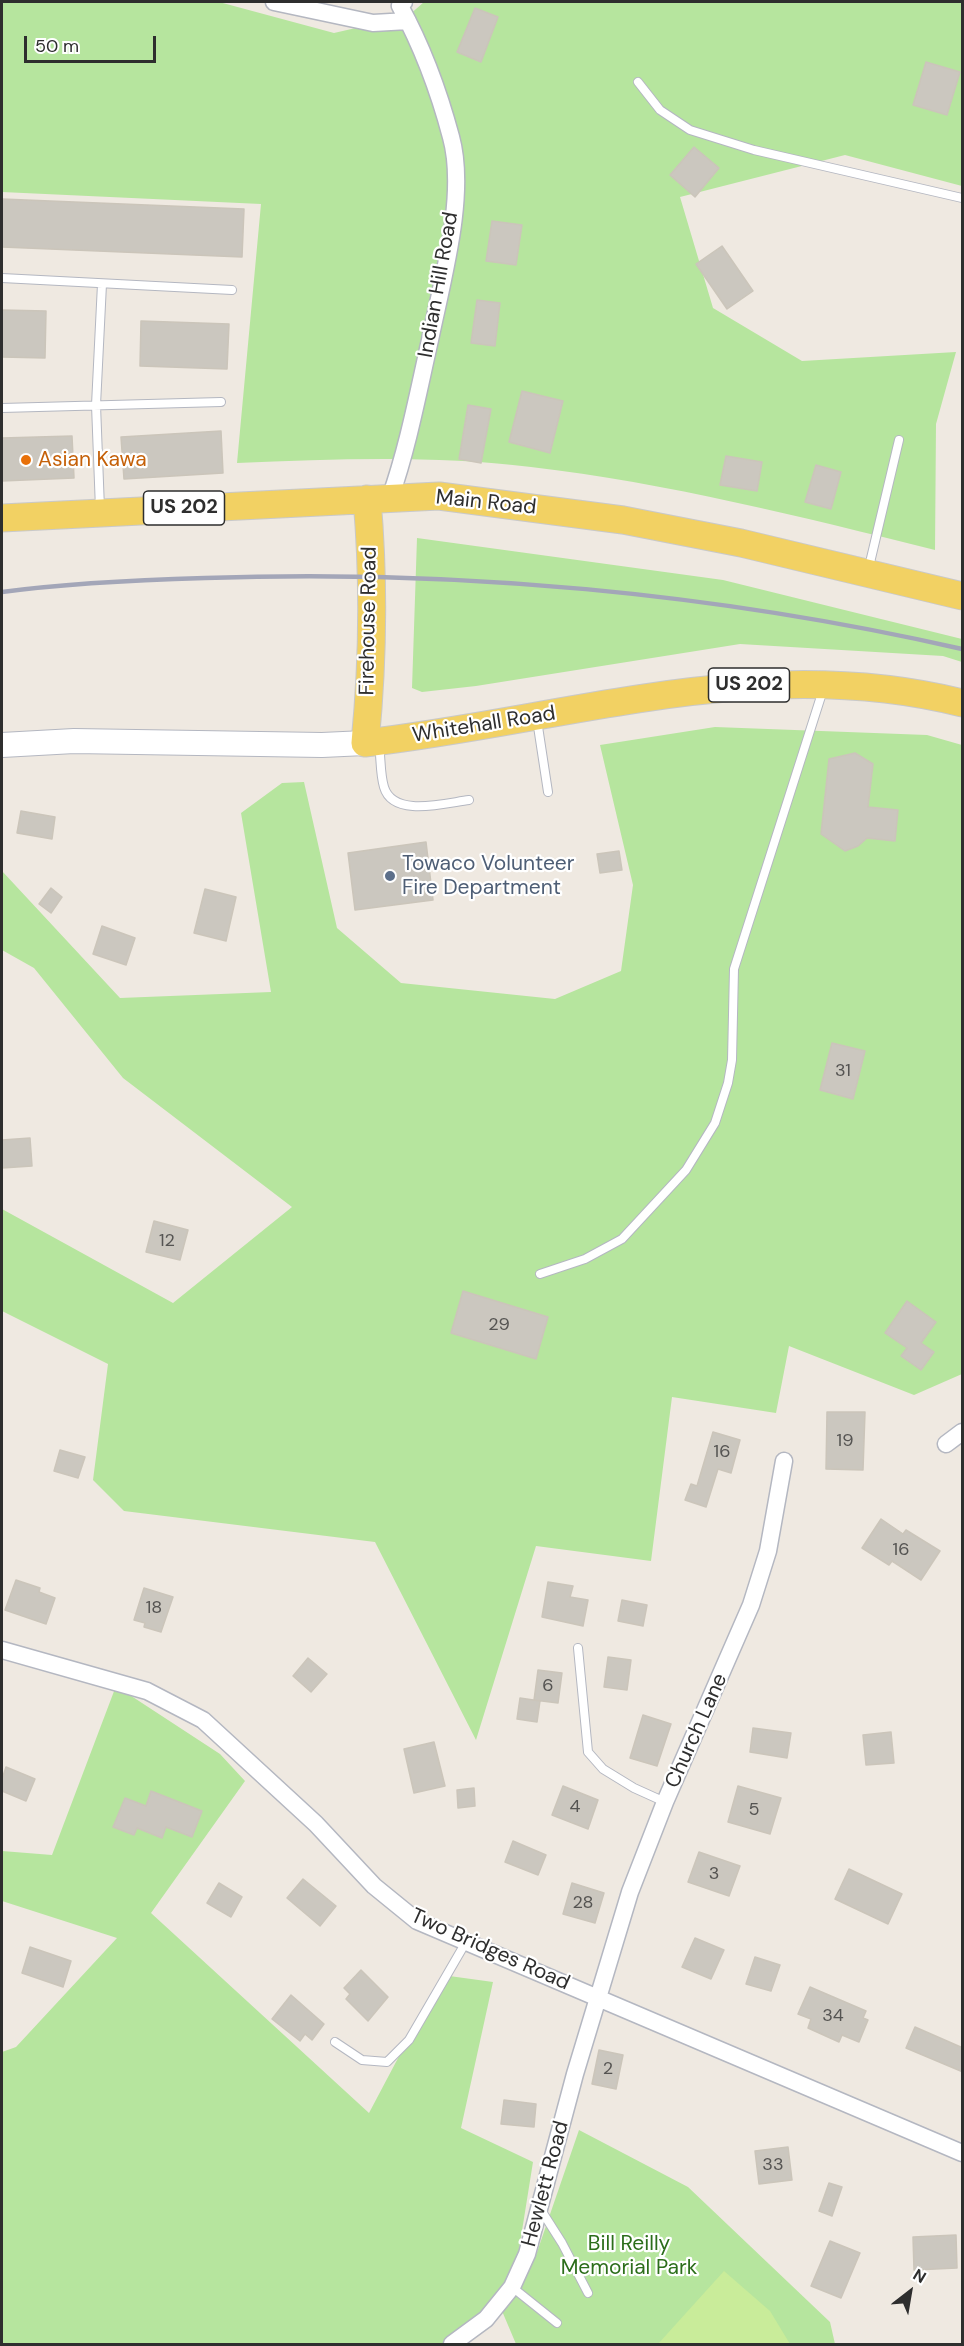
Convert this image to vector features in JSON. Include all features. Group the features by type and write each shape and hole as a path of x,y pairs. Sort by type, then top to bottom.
{"main road":[{"name":"Main Road","path":"2,518 379,499 450,498 623,520 741,543 963,596"},
{"name":"Firehouse Road","path":"372,742 372,560 379,499"},
{"name":"Whitehall Road","path":"372,742 439,735 715,687 825,684 895,690 963,703"}],"street":[{"path":"274,2 373,23 408,21"},
{"name":"Indian Hill Road","path":"379,499 408,438 449,250 455,196 451,138 445,123 441,99 400,3"},
{"name":"Whitehall Road","path":"2,745 74,741 301,745 372,742"},
{"path":"946,1444 963,1432"},
{"name":"Church Lane","path":"598,1999 630,1893 665,1802 751,1605 768,1551 784,1461"},
{"name":"Two Bridges Road","path":"2,1650 133,1686 183,1707 203,1720 316,1824 374,1886 402,1911 429,1927 963,2153"},
{"name":"Hewlett Road","path":"452,2344 486,2319 512,2287 527,2254 598,1999"}],"lane":[{"path":"638,82 660,110 690,130 754,150 963,198"},
{"path":"2,278 232,290"},
{"path":"100,512 96,405 102,284"},
{"path":"2,408 221,402"},
{"path":"868,572 898,440"},
{"path":"540,1274 585,1259 622,1239 686,1170 715,1123 728,1083 732,1060 734,969 825,684"},
{"path":"536,717 548,792"},
{"path":"372,742 384,789 394,801 405,807 469,800"},
{"path":"578,1648 588,1752 603,1769 634,1788 665,1802"},
{"path":"335,2042 362,2060 387,2062 409,2040 466,1942"},
{"path":"539,2207 562,2243 588,2293"},
{"path":"512,2287 557,2324"}],"green space":[{"path":"2,2 219,2 334,33 408,16 424,2 962,2 962,186 845,155 680,197 713,308 802,361 956,352 936,424 935,550 785,513 684,492 531,467 421,459 237,463 261,204 2,192"},
{"path":"417,538 723,580 962,639 962,662 943,656 740,644 476,686 422,692 412,688"},
{"path":"715,727 927,735 962,745 962,1374 914,1395 789,1346 776,1413 672,1397 651,1561 536,1546 476,1740 375,1542 124,1511 93,1480 108,1364 2,1311 2,1209 173,1303 292,1207 123,1078 34,968 2,950 2,871 120,998 271,992 241,813 282,783 304,782 337,928 401,983 555,999 621,971 633,885 600,745"},
{"path":"116,1686 220,1754 245,1781 151,1913 369,2113 442,1975 493,1982 461,2128 533,2162 513,2287 461,2344 2,2344 2,2052 16,2047 117,1938 2,1901 2,1851 52,1855"},
{"name":"Bill Reilly Memorial Park","path":"579,2130 688,2187 830,2322 835,2344 516,2344 502,2311 535,2258"},
{"path":"724,2271 770,2311 790,2344 658,2344"}],"building":[{"path":"475,8 498,17 481,62 457,52"},
{"path":"926,62 960,72 947,115 913,105"},
{"path":"694,147 719,168 695,197 670,175"},
{"path":"2,199 244,209 242,257 2,247"},
{"path":"492,221 522,225 516,265 486,261"},
{"path":"722,246 753,291 727,309 696,264"},
{"path":"477,300 500,303 495,346 471,343"},
{"path":"2,310 46,311 45,358 2,357"},
{"path":"141,321 229,324 227,369 140,366"},
{"path":"522,391 563,401 550,453 509,442"},
{"path":"468,405 491,409 481,463 459,459"},
{"path":"221,431 223,473 124,479 121,437"},
{"path":"72,436 74,478 2,481 2,438"},
{"path":"726,456 762,462 757,491 720,485"},
{"path":"816,465 841,472 831,509 805,502"},
{"path":"855,753 873,764 868,807 898,810 895,841 867,838 858,846 845,851 821,834 829,759"},
{"path":"21,811 55,817 52,839 17,833"},
{"name":"Towaco Volunteer Fire Department","path":"426,842 433,900 355,910 348,853"},
{"path":"619,851 622,870 600,873 597,854"},
{"path":"51,888 62,897 51,913 39,904"},
{"path":"205,889 236,897 226,941 194,933"},
{"path":"102,926 135,938 126,965 93,954"},
{"path":"832,1043 865,1051 853,1099 820,1090"},
{"path":"30,1138 32,1166 2,1168 2,1140"},
{"path":"154,1221 188,1230 180,1260 146,1252"},
{"path":"463,1291 548,1317 536,1359 451,1333"},
{"path":"907,1301 936,1322 921,1343 934,1352 921,1370 901,1356 907,1348 885,1333"},
{"path":"827,1412 865,1412 863,1470 826,1469"},
{"path":"713,1432 740,1440 731,1473 718,1469 706,1507 685,1500 691,1484 697,1486"},
{"path":"60,1450 85,1457 78,1478 54,1471"},
{"path":"881,1519 903,1534 906,1530 940,1551 921,1580 892,1561 889,1565 862,1548"},
{"path":"16,1580 40,1588 39,1592 55,1598 46,1624 5,1610"},
{"path":"548,1582 573,1586 570,1597 588,1600 583,1626 542,1617"},
{"path":"144,1588 173,1597 161,1632 144,1627 145,1623 134,1620"},
{"path":"622,1600 647,1605 643,1626 618,1621"},
{"path":"608,1657 631,1660 627,1690 604,1687"},
{"path":"308,1658 327,1674 311,1692 293,1676"},
{"path":"538,1670 562,1673 558,1703 534,1700"},
{"path":"520,1698 540,1701 537,1722 517,1719"},
{"path":"643,1715 671,1724 657,1766 630,1758"},
{"path":"753,1728 791,1733 787,1758 750,1752"},
{"path":"891,1732 894,1763 866,1765 863,1735"},
{"path":"434,1742 445,1786 414,1793 404,1749"},
{"path":"6,1767 35,1779 26,1801 2,1791 2,1779"},
{"path":"563,1786 598,1800 588,1829 552,1815"},
{"path":"738,1786 781,1798 770,1834 728,1822"},
{"path":"474,1788 475,1806 458,1808 457,1790"},
{"path":"151,1791 202,1811 192,1837 166,1827 162,1838 137,1828 134,1835 113,1827 125,1798 146,1806"},
{"path":"513,1841 546,1855 538,1875 505,1862"},
{"path":"699,1852 740,1866 729,1896 688,1882"},
{"path":"849,1869 902,1894 888,1924 835,1899"},
{"path":"303,1879 336,1906 320,1926 287,1898"},
{"path":"219,1883 242,1897 231,1917 207,1903"},
{"path":"572,1883 604,1893 595,1923 563,1914"},
{"path":"695,1938 724,1950 711,1979 682,1967"},
{"path":"30,1947 71,1961 63,1987 22,1973"},
{"path":"755,1957 780,1965 771,1991 746,1984"},
{"path":"361,1970 388,1997 368,2021 346,1999 350,1994 344,1988"},
{"path":"810,1987 866,2011 863,2018 868,2020 859,2042 842,2035 839,2042 808,2028 811,2019 798,2014"},
{"path":"291,1995 324,2024 312,2040 305,2034 300,2041 272,2019"},
{"path":"915,2027 963,2048 963,2072 906,2048"},
{"path":"599,2050 623,2055 616,2089 592,2084"},
{"path":"504,2100 536,2104 534,2127 501,2124"},
{"path":"788,2147 792,2180 759,2184 755,2151"},
{"path":"829,2183 842,2187 832,2216 819,2211"},
{"path":"956,2235 957,2268 914,2270 913,2237"},
{"path":"830,2241 860,2253 841,2298 811,2286"}],"railway":[{"path":"2,592 103,582 300,576 395,577 490,582 586,589 775,613 962,649"}],"place":[{"name":"Asian Kawa","path":"26,460"},
{"name":"Towaco Volunteer Fire Department","path":"390,876"}]}
